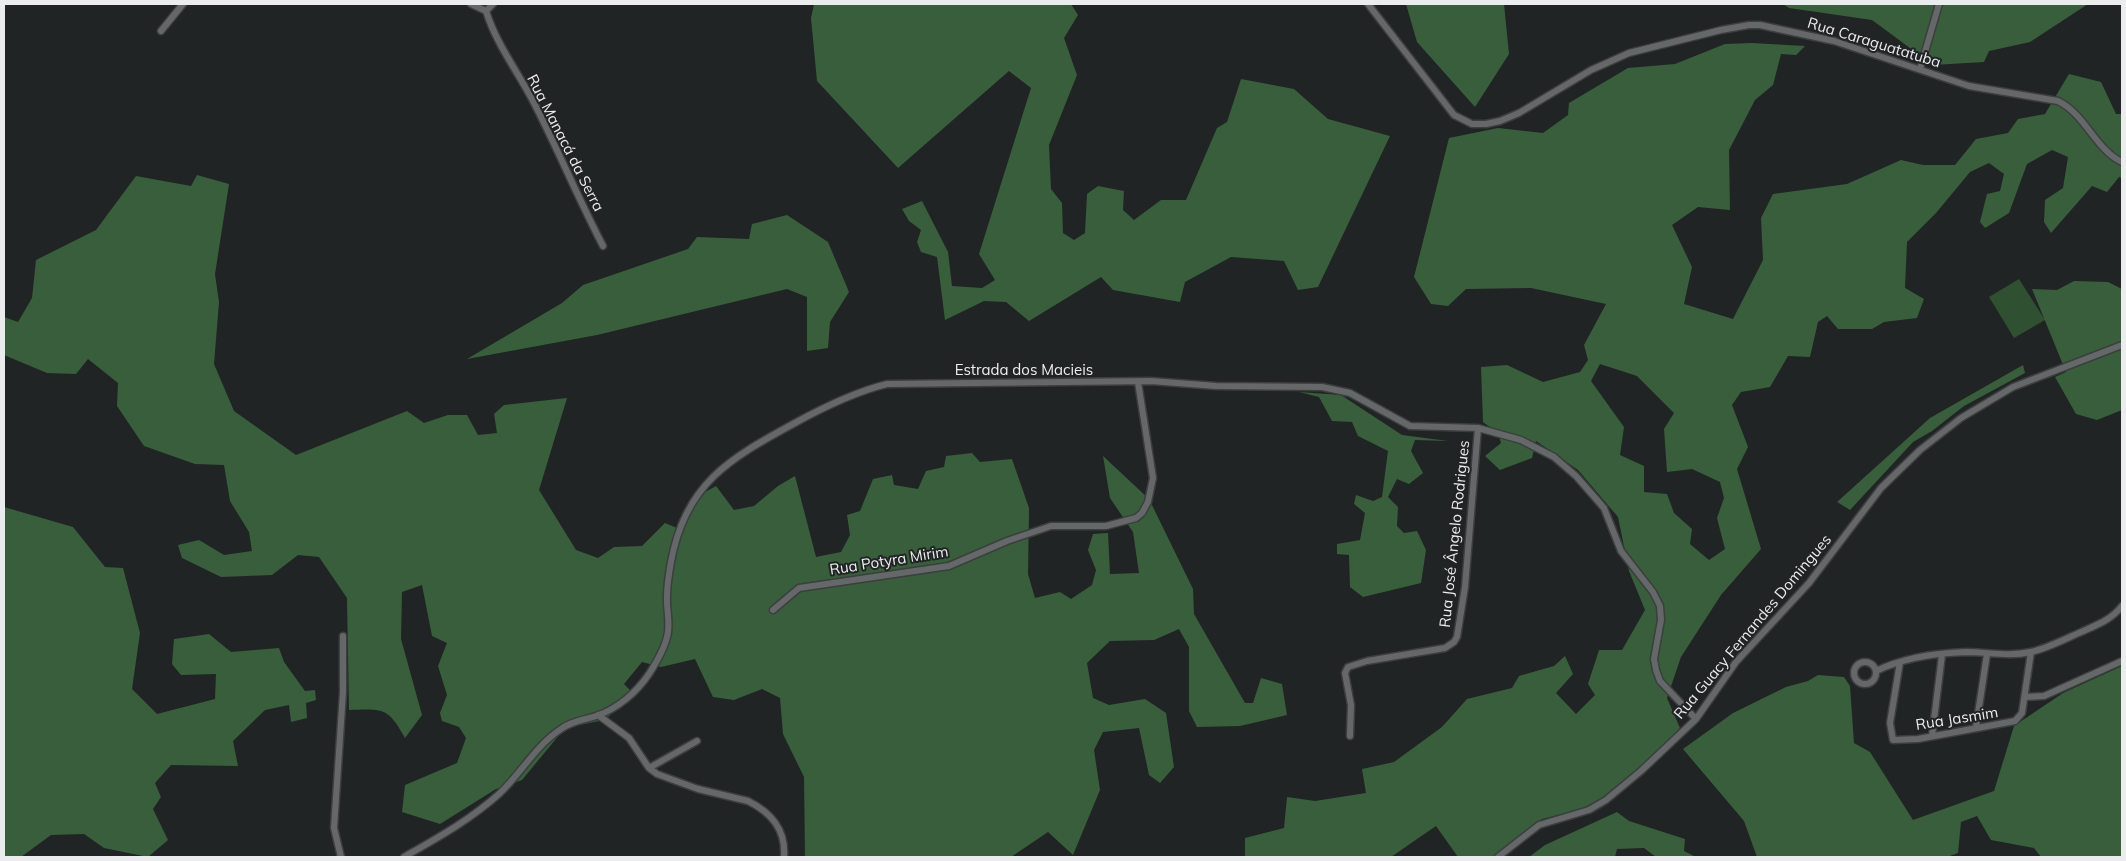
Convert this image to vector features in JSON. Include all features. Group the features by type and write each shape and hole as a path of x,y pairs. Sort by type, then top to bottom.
{"street":[{"path":"161,30 183,4"},
{"path":"471,4 486,11 492,4"},
{"name":"Rua Caraguatatuba","path":"1368,4 1454,114 1472,124 1486,124 1519,113 1591,70 1629,53 1749,24 1834,41 1969,86 2058,101 2070,109 2111,157 2122,162"},
{"path":"1920,69 1939,4"},
{"name":"Rua Manacá da Serra","path":"486,11 501,49 534,104 577,196 604,246"},
{"name":"Rua Guacy Fernandes Domingues","path":"1498,857 1539,825 1589,810 1606,800 1641,771 1696,719 1736,662 1810,583 1881,488 1920,450 1961,418 2012,387 2122,344"},
{"name":"Estrada dos Macieis","path":"404,857 452,830 498,795 517,776 535,752 562,727 598,715 614,707 641,685 661,653 668,629 667,596 670,564 678,529 684,517 712,477 756,444 812,414 887,384 1138,382 1216,386 1322,387 1350,393 1410,426 1478,428 1508,434 1554,457 1576,476 1604,508 1621,551 1653,592 1660,606 1661,620 1654,659 1660,681 1696,719"},
{"name":"Rua Potyra Mirim","path":"773,610 799,588 949,566 1006,541 1051,526 1106,526 1136,518 1142,513 1148,502 1153,478 1138,382"},
{"name":"Rua José Ângelo Rodrigues","path":"1350,736 1351,705 1345,673 1348,667 1367,661 1445,648 1454,642 1461,621 1465,587 1478,428"},
{"path":"1876,671 1900,662 1966,652 1987,654 2031,652 2119,616 2122,606"},
{"path":"341,857 334,828 343,692 343,636"},
{"path":"2031,652 2025,698 2044,696 2122,661"},
{"path":"1976,727 1987,654"},
{"path":"1932,736 1942,655"},
{"name":"Rua Jasmim","path":"1900,662 1890,723 1893,740 1932,736 1976,727 2011,723 2018,719 2022,713 2025,698"},
{"path":"598,715 630,738 649,768 671,780 748,801 760,807 775,821 781,831 784,857"},
{"path":"649,768 696,741"}],"green space":[{"path":"814,4 1071,4 1078,15 1064,38 1077,75 1049,145 1051,189 1062,203 1063,233 1074,240 1085,233 1087,194 1098,186 1124,191 1123,210 1134,220 1161,200 1186,200 1217,128 1227,122 1241,79 1294,89 1328,119 1390,136 1318,287 1298,290 1284,261 1231,257 1185,282 1180,302 1113,290 1101,277 1029,321 1006,302 984,301 945,320 937,257 921,252 917,242 921,230 909,221 902,209 922,201 948,252 952,286 982,288 995,280 979,254 1031,88 1009,71 898,168 817,81 811,18"},
{"path":"1406,4 1504,4 1509,54 1475,107 1417,42"},
{"path":"1783,4 2088,4 2030,42 1989,51 1984,62 1933,65 1872,20 1789,8"},
{"path":"1752,43 1805,46 1796,55 1781,54 1773,85 1755,100 1729,150 1730,210 1698,207 1672,225 1692,267 1684,304 1733,319 1763,260 1761,218 1773,194 1847,184 1901,160 1923,165 1955,165 1976,139 2008,133 2018,119 2045,114 2069,74 2101,82 2116,114 2122,114 2122,178 2119,177 2107,192 2092,186 2051,233 2044,222 2045,200 2063,188 2068,157 2052,150 2027,164 2009,213 1985,228 1980,222 1987,194 2000,191 2004,174 1989,163 1970,172 1936,213 1907,242 1905,288 1924,299 1917,318 1884,322 1872,329 1838,329 1827,316 1818,322 1810,357 1788,356 1770,387 1741,392 1732,405 1748,447 1737,469 1761,549 1721,595 1681,657 1667,698 1680,728 1647,764 1597,805 1542,819 1493,857 1458,857 1436,826 1391,857 1245,857 1245,838 1284,828 1287,797 1315,801 1366,793 1362,769 1394,762 1442,727 1467,699 1512,688 1519,676 1554,666 1565,656 1573,674 1556,693 1576,714 1595,695 1588,684 1599,650 1622,650 1645,610 1629,571 1618,517 1578,470 1536,441 1532,458 1500,470 1485,456 1501,443 1498,433 1483,422 1481,367 1507,365 1543,382 1580,372 1588,360 1584,345 1606,304 1531,288 1466,289 1448,306 1431,304 1414,277 1449,138 1498,128 1543,133 1568,115 1569,103 1628,68 1675,64 1725,44","holes":["1600,364 1637,376 1674,413 1664,429 1667,472 1692,469 1720,482 1724,498 1717,518 1725,549 1709,560 1690,544 1692,529 1674,513 1667,494 1644,492 1644,466 1620,455 1624,427 1591,381"]},
{"path":"197,175 229,184 215,274 219,302 214,364 234,411 296,455 407,411 424,423 448,415 467,415 478,435 497,433 494,414 504,405 567,398 539,490 576,550 598,558 614,547 642,546 665,523 677,528 698,496 716,486 734,510 754,506 778,486 795,476 816,557 841,552 850,535 847,515 860,511 873,479 892,475 894,485 918,489 926,471 944,467 946,456 972,453 980,462 1012,459 1029,508 1028,574 1035,598 1060,592 1071,599 1092,585 1096,570 1088,550 1093,534 1108,533 1110,574 1139,573 1133,532 1110,498 1103,456 1149,499 1193,589 1194,614 1245,703 1253,703 1261,678 1282,684 1287,715 1240,726 1197,727 1189,711 1189,647 1179,629 1154,640 1110,641 1087,663 1093,698 1109,705 1145,699 1166,713 1174,767 1160,783 1149,775 1139,728 1103,732 1094,750 1100,790 1073,855 1048,832 1011,857 805,857 804,777 783,734 780,698 762,689 734,700 713,697 695,659 661,667 642,662 624,684 635,695 604,720 565,728 522,780 496,789 440,824 402,812 405,785 457,763 466,738 459,727 442,721 440,713 447,695 438,666 447,643 432,636 422,585 402,592 401,639 422,715 405,738 394,720 383,712 377,710 349,710 347,598 319,557 298,555 272,575 221,577 182,558 178,545 199,540 224,555 252,551 249,532 230,501 224,465 195,464 144,446 117,406 118,383 88,359 76,374 47,373 4,355 4,317 18,322 32,298 36,260 96,230 136,176 191,186"},
{"path":"787,215 828,242 849,292 830,322 828,348 807,351 807,297 787,289 597,335 467,359 562,303 583,285 688,249 697,237 749,239 752,224"},
{"path":"2019,279 2045,320 2014,338 1989,297"},
{"path":"2074,281 2108,282 2122,289 2122,410 2097,420 2076,414 2055,377 2066,372 2032,289 2057,290"},
{"path":"2023,365 2025,373 1964,406 1932,431 1913,442 1850,510 1837,502 1930,418"},
{"path":"1299,392 1341,395 1402,435 1448,441 1415,440 1411,451 1423,473 1409,484 1397,479 1388,497 1398,507 1397,526 1404,533 1417,531 1426,550 1421,583 1363,597 1350,587 1349,555 1337,554 1337,544 1360,540 1365,513 1354,504 1356,495 1373,501 1382,497 1388,451 1358,436 1352,422 1332,421 1319,397"},
{"path":"4,507 73,527 105,567 123,568 140,633 132,689 157,714 215,699 216,674 181,675 172,664 174,639 209,634 231,652 279,648 284,662 305,691 315,690 316,700 306,703 307,718 291,722 289,705 265,710 233,741 238,766 171,765 155,783 161,797 153,809 168,840 148,857 104,848 84,834 51,835 21,857 4,857"},
{"path":"2122,666 2122,857 2041,857 2034,848 1991,840 1977,816 1961,822 1958,853 1947,857 1757,857 1744,821 1683,749 1733,713 1786,687 1808,681 1818,675 1844,677 1850,686 1854,743 1870,752 1913,820 1994,791 2014,726 2063,693"},
{"path":"1617,812 1629,821 1685,839 1684,851 1696,857 1656,857 1644,848 1617,849 1615,857 1529,857 1545,845"}]}
